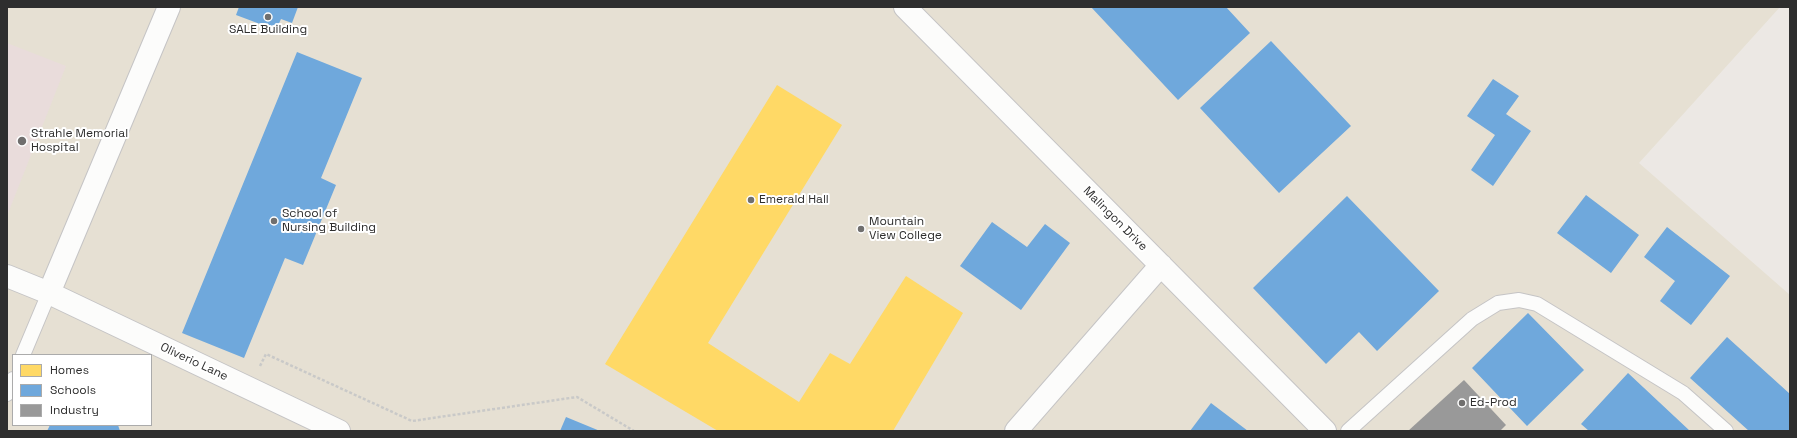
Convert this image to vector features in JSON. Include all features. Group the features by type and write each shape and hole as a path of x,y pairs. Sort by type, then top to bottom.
{"street":[{"path":"49,293 169,7"},
{"name":"Malingon Drive","path":"905,7 1325,431"},
{"path":"1016,431 1161,265"},
{"name":"Oliverio Lane","path":"7,276 49,293 339,431"}],"lane":[{"path":"23,354 49,293"},
{"path":"1348,431 1472,319 1498,303 1519,300 1537,304 1682,393 1726,431"},
{"path":"7,394 12,382"}],"path":[{"path":"249,388 266,354 412,421 577,398 634,431"}],"shaded area":[{"name":"Mountain View College","path":"7,7 1780,7 1639,163 1790,295 1790,431 7,431"},
{"name":"Strahle Memorial Hospital","path":"7,43 66,66 7,216"}],"building: Homes":[{"name":"Emerald Hall","path":"777,85 842,125 708,343 799,402 830,353 850,364 906,276 963,313 893,431 718,431 605,364"}],"building: Schools":[{"name":"SALE Building","path":"239,7 298,7 292,23 281,19 276,30 236,15"},
{"path":"1091,7 1226,7 1250,33 1178,100"},
{"path":"1271,41 1351,126 1279,193 1200,108"},
{"name":"School of Nursing Building","path":"297,52 362,78 321,178 336,185 303,265 285,258 244,358 182,333"},
{"path":"1493,79 1519,96 1506,114 1531,131 1493,186 1471,170 1495,135 1467,116"},
{"path":"1586,195 1639,235 1611,273 1557,233"},
{"path":"1347,196 1439,291 1377,351 1359,332 1326,364 1253,288"},
{"path":"992,222 1027,247 1045,224 1070,243 1021,310 960,266"},
{"path":"1667,227 1730,276 1691,325 1660,301 1675,281 1644,257"},
{"path":"1528,313 1584,370 1527,426 1472,368"},
{"path":"1727,337 1790,394 1790,431 1749,431 1690,378"},
{"path":"1628,373 1690,431 1589,431 1581,424"},
{"path":"1211,403 1248,431 1190,431"},
{"path":"566,417 600,431 560,431"},
{"path":"50,426 118,426 120,431 47,431"}],"building: Industry":[{"name":"Ed-Prod","path":"1464,380 1506,425 1500,431 1408,431"}],"place":[{"name":"SALE Building","path":"268,17"},
{"name":"Strahle Memorial Hospital","path":"22,141"},
{"name":"Emerald Hall","path":"751,200"},
{"name":"School of Nursing Building","path":"274,221"},
{"name":"Mountain View College","path":"861,229"},
{"name":"Ed-Prod","path":"1462,403"}]}
